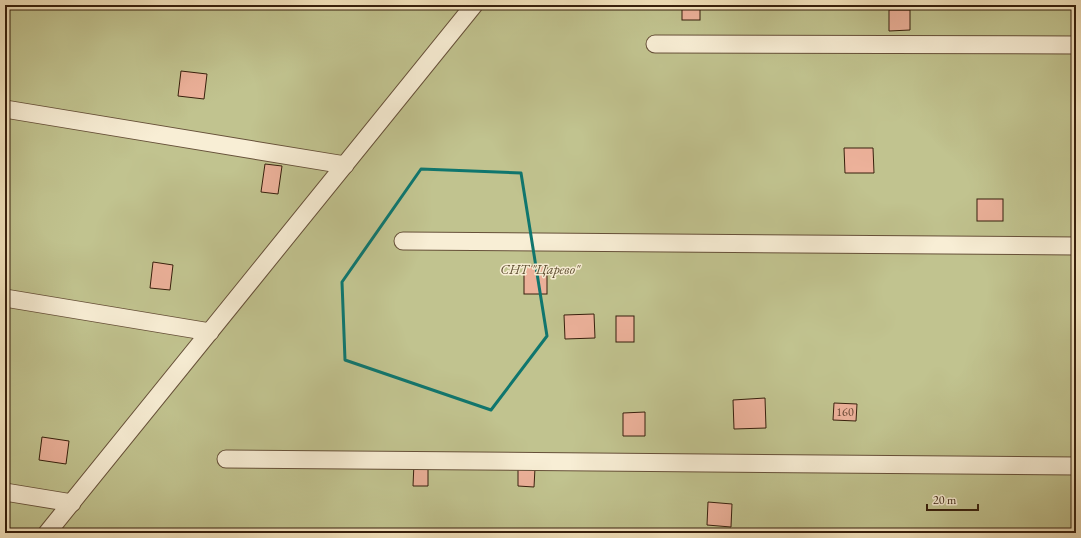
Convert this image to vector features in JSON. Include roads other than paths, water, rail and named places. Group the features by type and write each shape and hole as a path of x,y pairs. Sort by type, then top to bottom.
{"street":[{"path":"47,533 474,5"},
{"path":"656,44 1076,45"},
{"path":"5,109 345,165"},
{"path":"403,240 1076,246"},
{"path":"5,298 210,332"},
{"path":"226,459 1076,466"},
{"path":"5,492 72,502"}],"park label":[{"name":"СНТ \"Царево\"","path":"540,269"}]}
